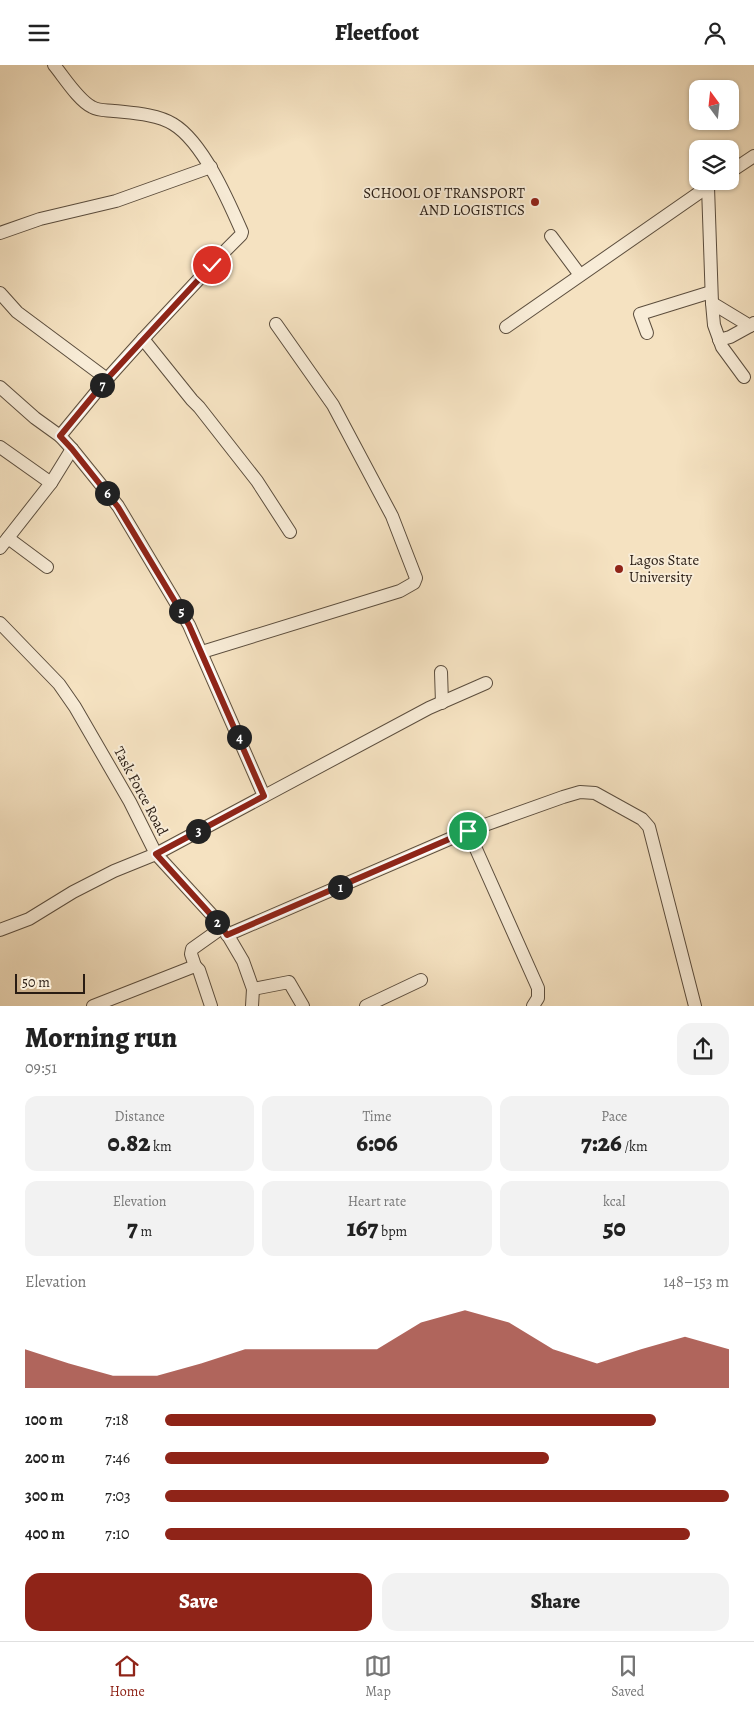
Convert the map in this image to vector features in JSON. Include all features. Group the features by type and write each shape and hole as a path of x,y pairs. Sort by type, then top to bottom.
{"street":[{"path":"54,65 84,102 92,107 101,111 162,119 174,124 187,136 210,167 241,229 241,235 143,339 60,436"},
{"path":"739,166 754,155"},
{"path":"0,233 40,219 116,201 210,167"},
{"path":"506,327 703,190"},
{"path":"712,190 712,297 714,325 726,354 744,377"},
{"path":"551,236 580,275"},
{"path":"0,293 18,312 107,379"},
{"path":"712,297 732,317 752,324"},
{"path":"647,333 640,314 712,297"},
{"path":"202,652 400,591 414,583 416,578 392,516 333,405 276,324"},
{"path":"719,340 730,337 752,324"},
{"path":"143,339 257,481 290,532"},
{"path":"0,387 34,418 60,436 118,507 189,625 264,796"},
{"path":"0,447 51,483"},
{"path":"47,567 4,543 51,483 72,449"},
{"name":"Task Force Road","path":"0,623 59,684 75,707 130,802 156,854 225,931 243,961 253,989 252,1006"},
{"path":"441,672 442,703"},
{"path":"0,930 29,919 73,892 114,871 156,854 442,703 486,683"},
{"path":"211,1006 199,970 195,966 191,954 192,949 225,931 468,831 580,792 595,793 642,819 649,827 695,1006"},
{"path":"468,831 538,988 538,998 533,1006"},
{"path":"93,1006 195,966"},
{"path":"366,1006 420,980"},
{"path":"253,989 289,982 303,1006"}],"place":[{"name":"SCHOOL OF TRANSPORT AND LOGISTICS","path":"535,202"},
{"name":"Lagos State University","path":"619,569"}],"route":[{"path":"212,265 107,379 60,436 118,507 189,625 264,796 156,854 222,927 227,935 468,831"}]}
